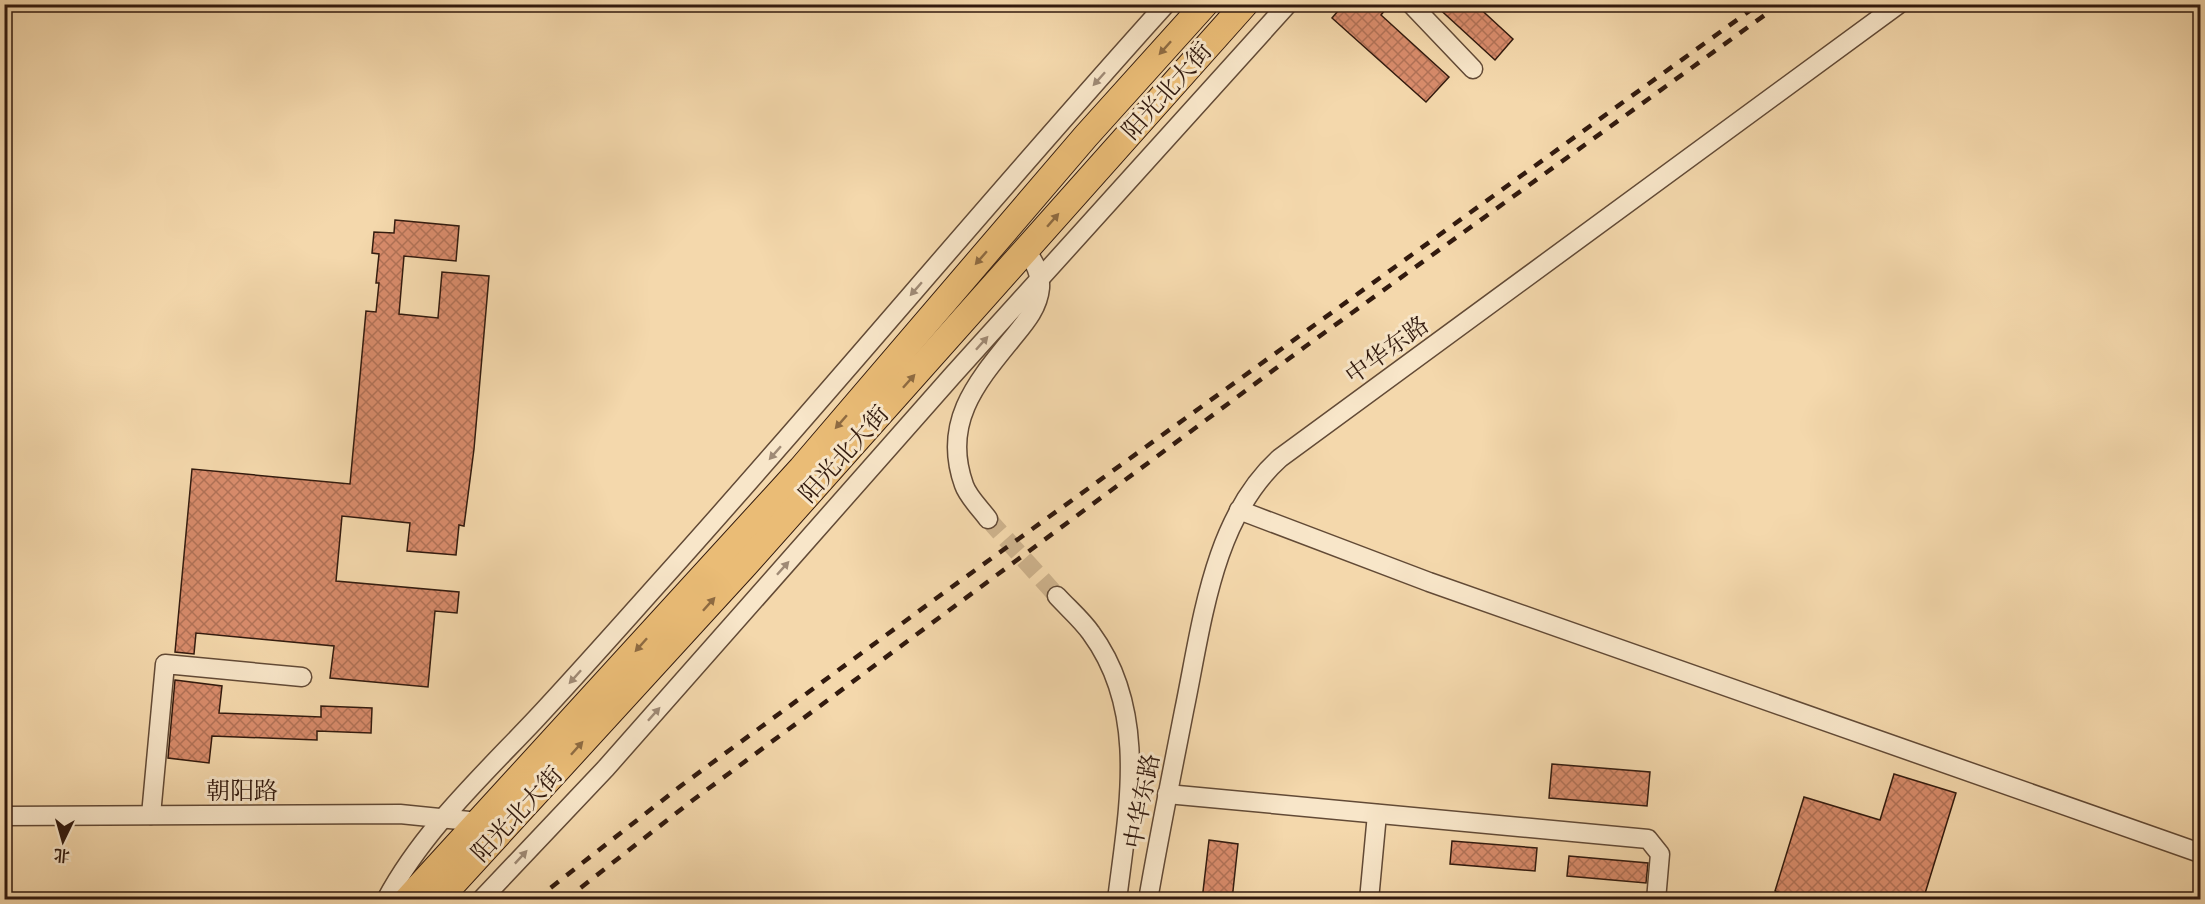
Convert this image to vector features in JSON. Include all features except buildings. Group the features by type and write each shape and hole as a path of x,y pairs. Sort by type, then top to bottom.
{"highway":[{"name":"阳光北大街","path":"408,900 801,469 1086,136 1205,4"},
{"name":"阳光北大街","path":"438,900 745,565 1245,4"}],"street":[{"path":"386,900 420,848 444,819 735,498 1010,179 1166,4"},
{"path":"481,900 606,768 1039,280 1288,4"},
{"path":"1411,4 1473,69"},
{"name":"中华东路","path":"1148,900 1167,794 1210,590 1239,510 1260,476 1280,458 1899,4"},
{"path":"988,519 965,487 958,454 959,422 976,383 1030,317 1037,301 1038,270 1026,250"},
{"path":"1239,510 1429,582 2200,853"},
{"path":"1057,596 1090,632 1104,652 1116,677 1126,715 1132,783 1116,900"},
{"path":"151,815 165,664 302,677"},
{"path":"1167,794 1648,839 1660,854 1656,900"},
{"name":"朝阳路","path":"4,816 400,814 479,822"},
{"path":"1369,900 1377,814"}],"tunnel":[{"path":"988,519 1057,596"}],"railway":[{"path":"535,900 682,785 938,597 1759,4"},
{"path":"565,900 693,800 1306,346 1780,4"}]}
